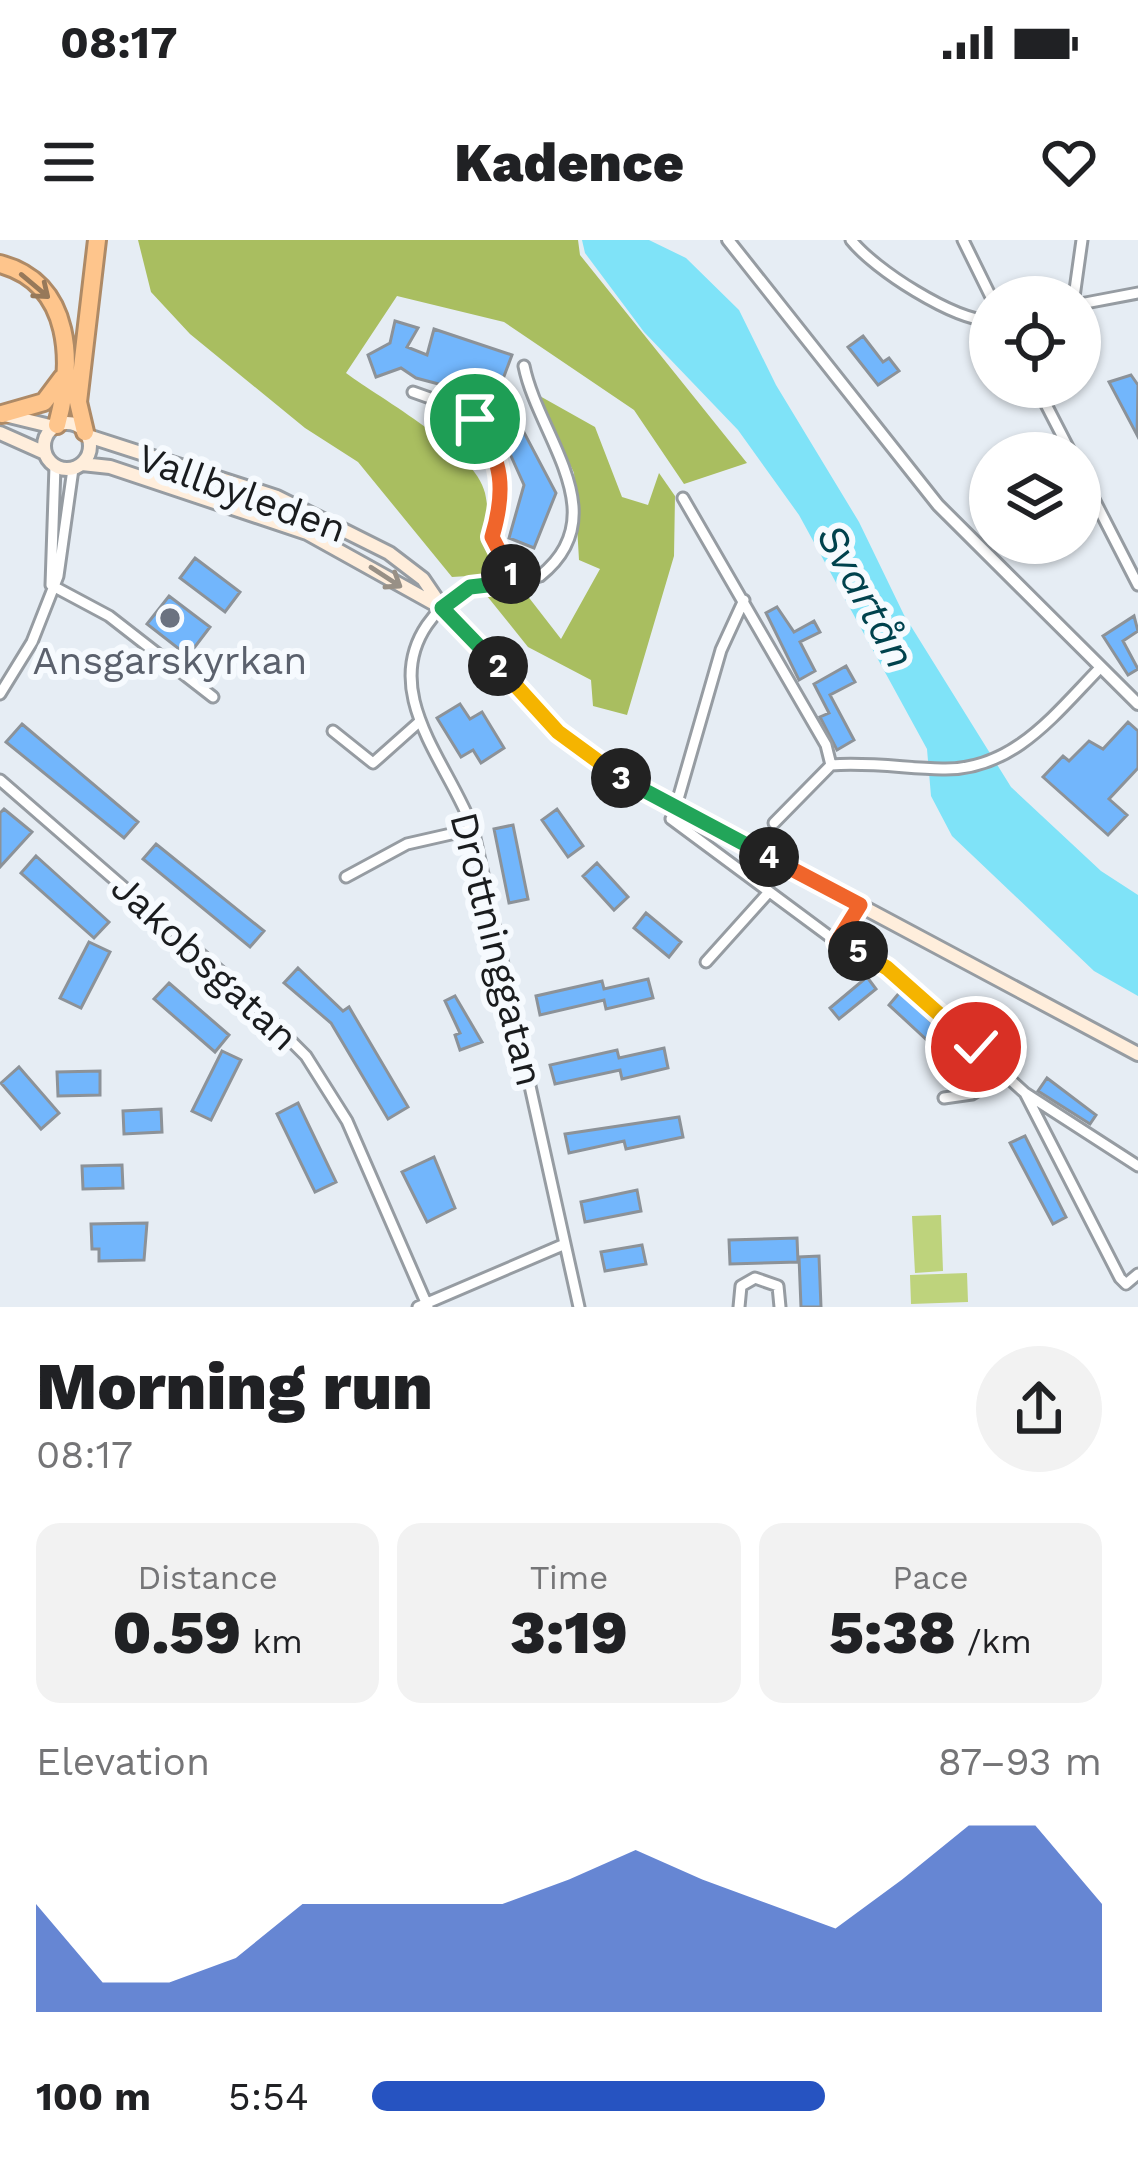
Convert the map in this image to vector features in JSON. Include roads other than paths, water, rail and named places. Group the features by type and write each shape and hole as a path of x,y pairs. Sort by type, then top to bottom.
{"highway":[{"path":"87,434 78,402 96,248"},
{"path":"0,265 32,281 52,300 63,324 66,365 55,426"},
{"path":"1,420 44,402 58,387 66,365"}],"main road":[{"path":"1,420 55,426 72,423 87,434 77,466 55,466 1,420"},
{"path":"45,453 45,439 55,426"},
{"name":"Vallbyleden","path":"87,434 319,514 389,553 423,579 442,608 577,748 674,813 860,905 1016,994 1138,1054"},
{"name":"Vallbyleden","path":"77,466 110,467 307,533 442,608"}],"street":[{"path":"728,240 938,505 1138,704"},
{"path":"851,240 907,285 969,317"},
{"path":"963,240 981,276"},
{"path":"1079,276 1082,240"},
{"path":"1101,297 1138,292"},
{"path":"442,608 470,587 540,576 554,565 574,524 572,489 532,406 524,365"},
{"path":"413,392 461,409 484,433 504,490 492,537 513,582"},
{"path":"0,694 32,642 51,585 55,466"},
{"path":"51,585 58,576 77,466"},
{"path":"683,498 826,745 831,765"},
{"path":"1101,513 1138,586"},
{"path":"51,585 109,616 213,697"},
{"path":"744,600 725,637 674,813 837,942 887,968 1025,1094 1138,1166"},
{"name":"Drottninggatan","path":"442,608 412,651 409,684 418,723 452,775 473,829 579,1307"},
{"path":"774,823 831,765 970,768 1006,756 1100,668"},
{"path":"333,731 373,763 418,723"},
{"name":"Jakobsgatan","path":"0,780 276,1022 306,1056 347,1121 424,1306"},
{"path":"346,878 407,844 473,829"},
{"path":"706,962 770,892"},
{"path":"837,942 860,905"},
{"path":"944,1098 972,1094 1002,1076"},
{"path":"1025,1094 1124,1282 1133,1282 1138,1274"},
{"path":"424,1306 565,1244"},
{"path":"739,1307 741,1286 755,1278 778,1286 780,1307"}],"water":[{"name":"Svartån","path":"582,240 649,240 686,258 739,310 776,385 859,522 904,615 1011,787 1101,871 1138,895 1138,996 1094,971 952,836 931,796 927,749 799,515 738,430 644,332 585,253"}],"place":[{"name":"Ansgarskyrkan","path":"170,618"}]}
